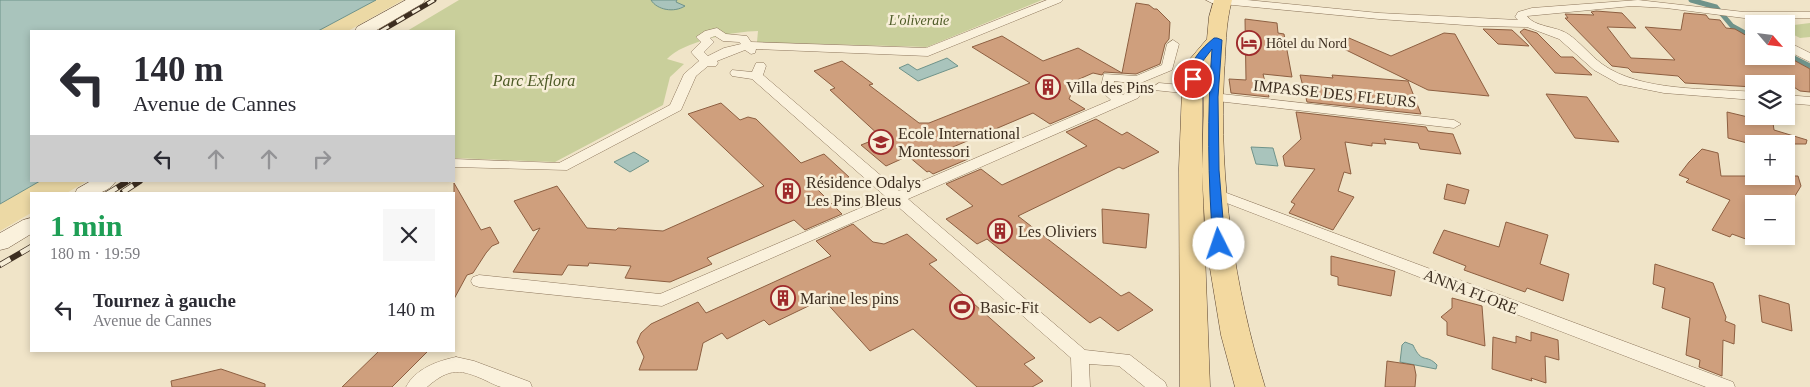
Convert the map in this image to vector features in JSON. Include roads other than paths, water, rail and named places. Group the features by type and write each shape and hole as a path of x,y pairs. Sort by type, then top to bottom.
{"main road":[{"path":"365,30 417,0"},
{"path":"1195,387 1190,168 1203,94 1217,40 1218,17 1222,0"},
{"path":"1203,94 1216,194 1219,244 1236,335 1250,387"},
{"path":"88,192 104,182"},
{"path":"0,243 30,226"}],"street":[{"path":"455,163 562,167 676,107 690,74 728,51 784,46 818,49 928,52 1057,0"},
{"path":"1212,0 1379,16 1479,23 1527,24 1544,28 1563,36 1598,67 1624,81 1664,89 1745,95"},
{"path":"1731,0 1744,15"},
{"path":"1527,24 1521,17 1522,14 1573,6 1632,3 1666,5 1744,15 1810,15"},
{"path":"709,62 697,52 708,42 702,38 709,34 717,32 723,37 743,39 750,48"},
{"path":"479,281 662,300 1127,98 1106,90 1108,77 1138,80 1168,67 1173,44"},
{"path":"1795,49 1810,58"},
{"path":"736,73 758,71 897,198 1080,356 1124,360 1158,387"},
{"name":"IMPASSE DES FLEURS","path":"1159,87 1454,124"},
{"path":"1795,100 1810,102"},
{"name":"ANNA FLORE","path":"1216,194 1726,387"},
{"path":"1080,356 1081,387"},
{"path":"415,387 426,376 442,366 459,363 477,368 523,387"}],"water":[{"path":"0,0 376,0 320,30 30,30 30,182 38,182 0,204"},
{"path":"651,0 677,0 676,2 685,6 671,10 657,6"},
{"path":"947,58 958,66 918,81 899,68 908,64 917,70"},
{"path":"1251,147 1273,148 1278,166 1256,164"},
{"path":"634,152 649,161 630,172 614,162"},
{"path":"1405,342 1413,345 1419,355 1437,365 1436,369 1400,362 1402,345"}],"waterway":[{"path":"1691,0 1716,7 1732,26 1745,33"},
{"path":"1795,58 1810,66"}],"railway":[{"path":"383,30 434,0"},
{"path":"110,192 126,182"},
{"path":"123,192 138,182"},
{"path":"0,265 30,248"}],"place":[{"name":"Hôtel du Nord","path":"1249,43"},
{"name":"Villa des Pins","path":"1048,87"},
{"name":"Ecole International Montessori","path":"881,142"},
{"name":"Résidence Odalys Les Pins Bleus","path":"788,191"},
{"name":"Les Oliviers","path":"1000,231"},
{"name":"Marine les pins","path":"783,298"},
{"name":"Basic-Fit","path":"962,307"}],"park label":[{"name":"L'oliveraie","path":"919,20"},
{"name":"Parc Exflora","path":"534,80"}]}
